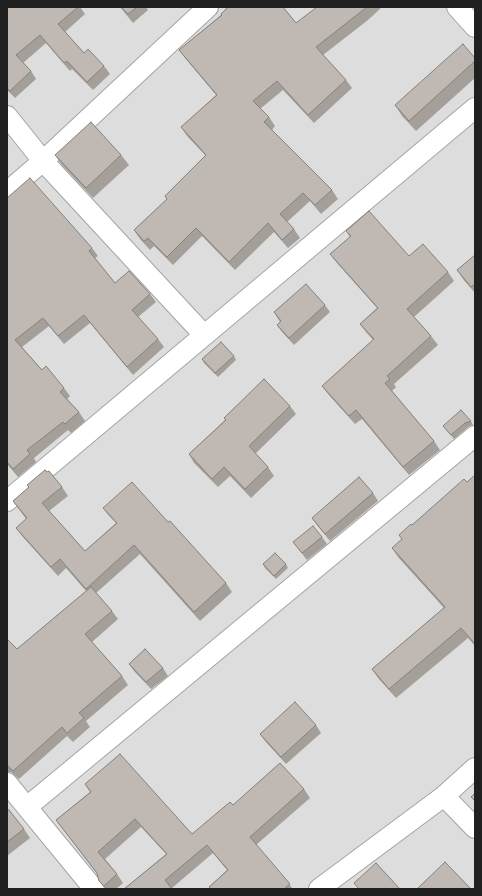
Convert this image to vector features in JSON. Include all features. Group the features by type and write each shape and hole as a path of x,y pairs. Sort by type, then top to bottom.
{"street":[{"path":"7,192 43,161 208,7"},
{"path":"457,7 475,27"},
{"path":"7,501 475,108"},
{"path":"7,116 43,161 204,336"},
{"path":"27,807 475,436"},
{"path":"318,889 444,796 475,768"},
{"path":"7,782 94,889"},
{"path":"444,796 475,828"}],"shaded area":[{"path":"7,7 475,7 475,889 7,889"}],"building":[{"path":"9,7 78,7 58,24 84,53 88,49 104,66 87,82 67,61 64,63 40,35 16,55 31,71 10,91 7,88 7,9"},
{"path":"121,7 137,7 128,14"},
{"path":"226,7 283,7 296,23 317,7 367,7 316,47 346,80 308,115 277,81 253,101 269,117 264,122 332,190 315,205 303,193 280,214 294,229 282,240 268,223 229,262 196,228 167,257 148,238 144,241 134,230 167,199 165,196 206,155 181,127 217,95 179,50 222,15 221,14 227,8"},
{"path":"463,44 475,58 475,61 409,121 395,105"},
{"path":"91,122 121,155 86,188 55,155"},
{"path":"30,178 92,248 89,251 115,283 129,271 150,294 132,310 158,339 127,367 84,315 58,336 43,318 15,340 42,370 46,366 64,388 60,392 79,412 65,424 63,422 27,450 30,454 13,469 7,462 7,198"},
{"path":"369,211 409,256 423,244 448,272 407,309 431,336 387,376 390,379 385,383 434,441 403,467 356,410 349,416 322,386 374,339 360,324 378,308 330,254 351,236 346,231"},
{"path":"475,255 475,284 471,287 457,270"},
{"path":"306,284 325,305 289,338 277,325 281,321 274,312"},
{"path":"221,342 234,356 215,373 202,359"},
{"path":"264,379 290,406 249,446 268,467 245,489 224,467 212,479 189,454 226,420 224,418"},
{"path":"461,410 471,421 465,423 451,435 443,426"},
{"path":"45,470 47,472 49,471 62,487 42,503 85,551 117,523 103,508 132,482 168,522 170,521 226,583 194,612 134,545 86,589 60,559 51,567 16,528 27,518 13,501 29,487 27,485"},
{"path":"475,475 475,644 461,628 389,689 372,669 445,607 392,548 402,539 399,535 411,524 412,525 464,479 467,482"},
{"path":"359,477 373,493 325,534 312,518"},
{"path":"313,526 322,537 302,553 293,542"},
{"path":"275,553 286,564 274,576 263,564"},
{"path":"91,587 112,611 85,634 122,676 79,713 84,718 67,733 62,727 13,771 7,765 7,639 17,649"},
{"path":"145,649 163,668 146,682 129,664"},
{"path":"295,702 316,725 281,757 260,734"},
{"path":"120,754 192,834 230,802 233,805 280,763 304,789 250,837 290,884 284,889 211,889 209,887 228,870 207,845 165,880 172,889 124,889 167,854 135,819 98,852 117,874 104,886 99,881 97,873 56,820 91,792 85,784"},
{"path":"475,793 475,801 471,797"},
{"path":"9,810 24,829 7,842 7,811"},
{"path":"445,862 471,889 417,889"},
{"path":"376,863 400,889 359,889 354,883"}]}
